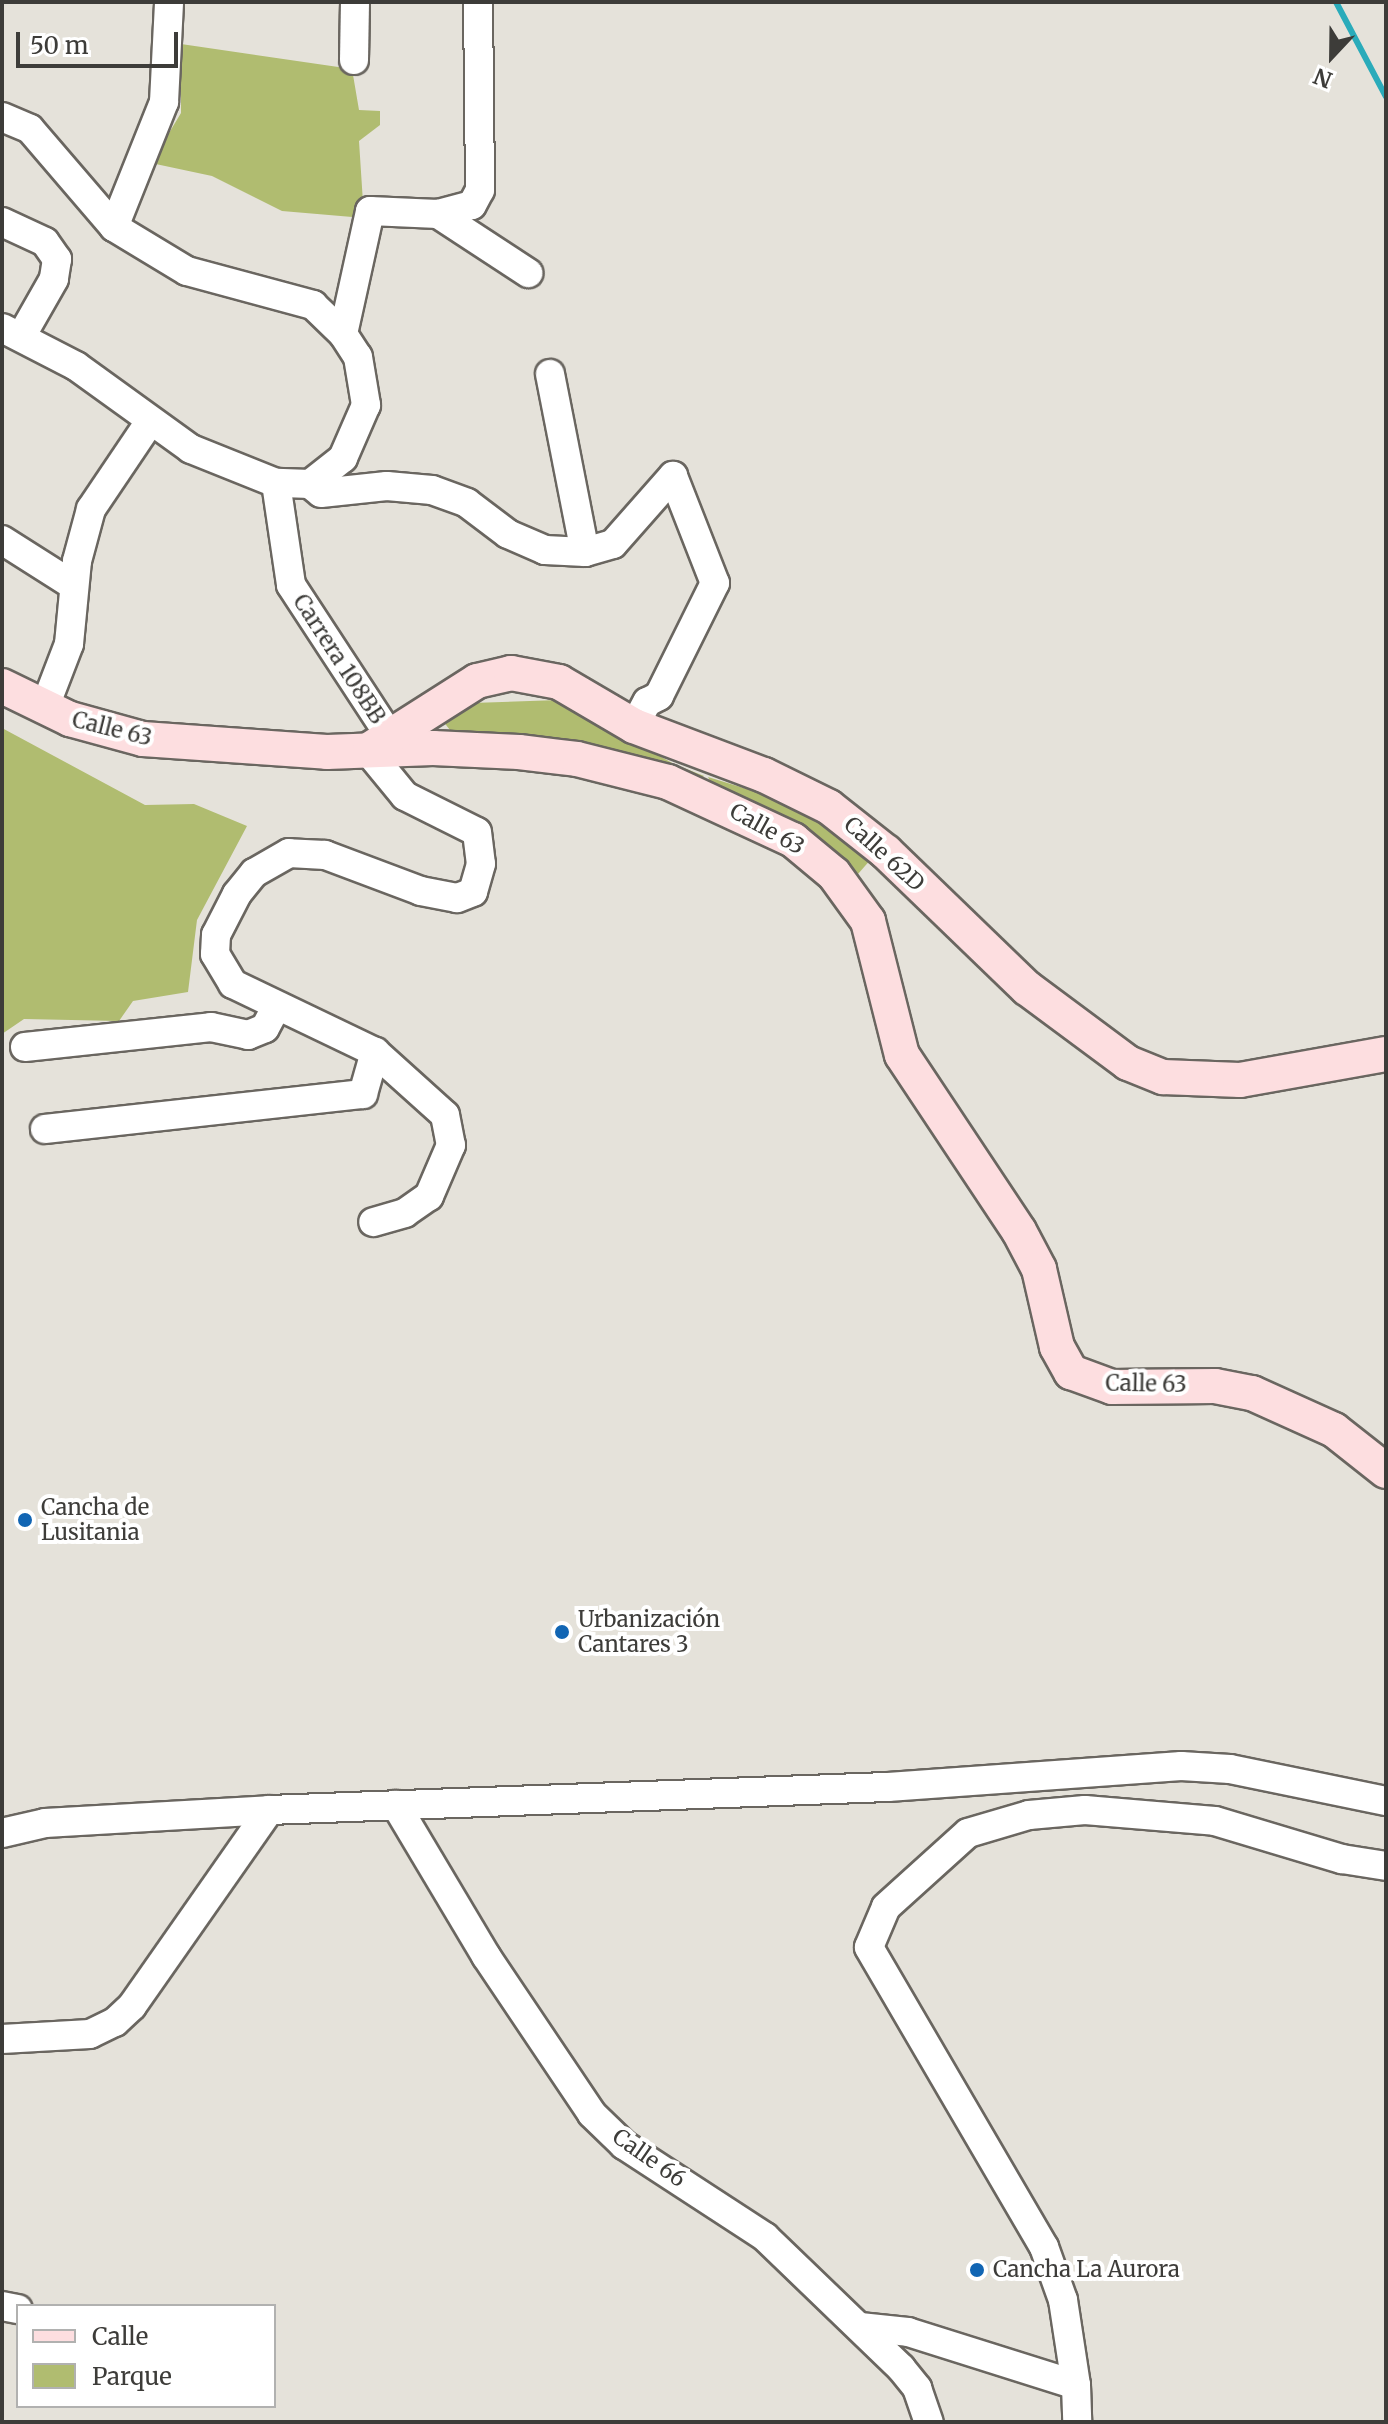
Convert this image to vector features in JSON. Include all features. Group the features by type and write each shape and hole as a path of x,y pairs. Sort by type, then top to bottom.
{"main road":[{"name":"Calle 62D","path":"380,744 463,688 511,673 559,682 634,726 788,785 846,818 1027,988 1128,1063 1163,1077 1240,1080 1386,1054"},
{"name":"Calle 63","path":"2,686 44,709 143,739 380,744 540,753 629,770 734,809 808,850 847,889 868,921 902,1055 1019,1231 1039,1269 1057,1347 1071,1372 1112,1387 1180,1385 1252,1393 1334,1430 1386,1471"}],"street":[{"path":"114,227 164,102 169,2"},
{"path":"354,60 355,2"},
{"path":"343,334 370,211 438,214 472,205 480,190 478,2"},
{"path":"2,117 30,129 114,227 187,271 313,305 343,334 358,357 366,405 343,458 310,484"},
{"path":"438,214 528,273"},
{"path":"2,222 45,242 57,259 54,279 12,331 76,366 149,423 224,465 276,483 310,484 321,493 387,486 432,490 467,503 508,534 545,550 585,552 613,544 673,476 715,583 659,696 647,702 634,726"},
{"path":"550,374 585,552"},
{"path":"44,709 69,644 73,585 97,494 149,423"},
{"name":"Carrera 108BB","path":"276,483 291,585 380,744 405,796 477,832 479,876 473,892 457,898 398,884 325,855 303,851 271,861 254,873 222,917 215,954 233,984 276,1007"},
{"path":"2,540 73,585"},
{"path":"25,1047 211,1027 248,1035 265,1028 276,1007 375,1052 445,1115 451,1145 429,1196 405,1213 373,1222"},
{"path":"45,1129 363,1094 375,1052"},
{"path":"2,1833 45,1823 269,1810 888,1787 1181,1766 1230,1769 1386,1801"},
{"name":"Calle 66","path":"396,1805 486,1956 592,2114 624,2145 742,2219 860,2327 917,2388 929,2422"},
{"path":"2,2039 90,2034 115,2022 132,2006 269,1810"},
{"path":"1077,2422 1076,2385 1063,2300 1044,2247 869,1947 886,1907 968,1833 1057,1810 1215,1821 1342,1859 1386,1866"},
{"path":"860,2327 908,2332 1076,2385"}],"green space":[{"path":"181,44 352,69 359,110 380,111 380,125 359,141 364,218 282,211 212,176 151,163 181,113"},
{"path":"559,700 674,764 704,776 695,784 453,734 443,721 472,703"},
{"path":"2,728 145,805 194,804 247,826 197,920 188,992 133,1001 119,1021 24,1019 2,1034"},
{"path":"708,777 760,793 822,823 872,858 858,874 830,849 713,787"}],"waterway":[{"path":"1336,2 1386,97"}],"place":[{"name":"Cancha de Lusitania","path":"25,1520"},
{"name":"Urbanización Cantares 3","path":"562,1632"},
{"name":"Cancha La Aurora","path":"977,2270"}]}
